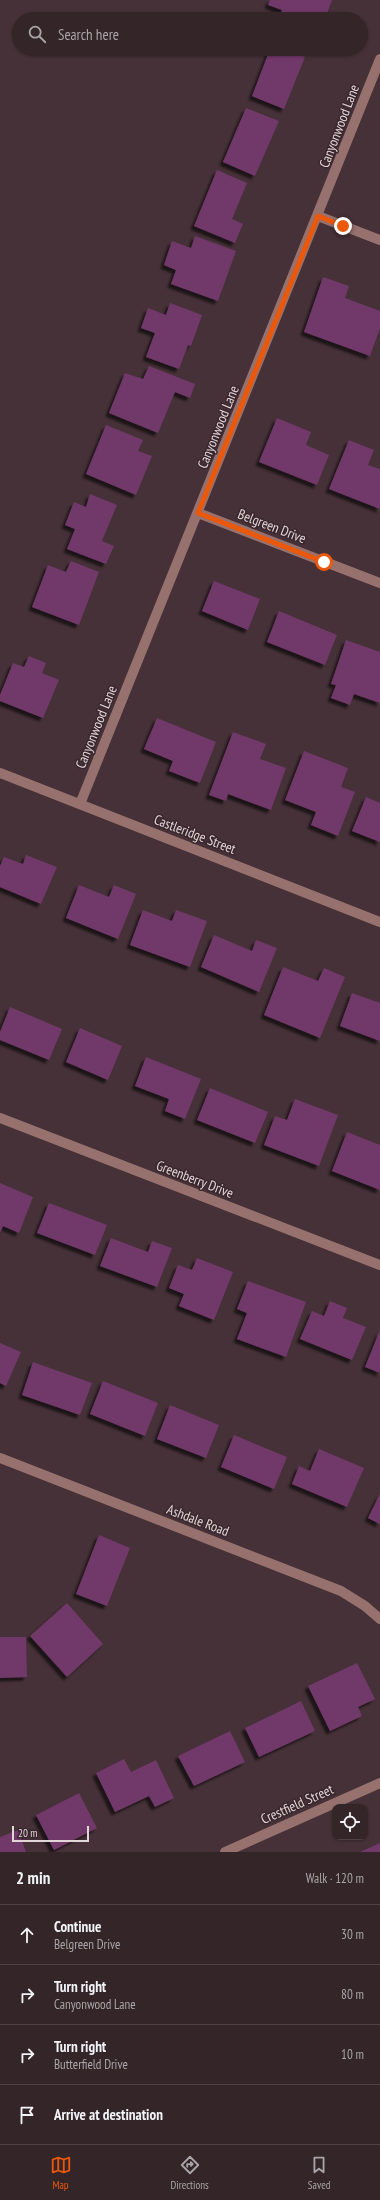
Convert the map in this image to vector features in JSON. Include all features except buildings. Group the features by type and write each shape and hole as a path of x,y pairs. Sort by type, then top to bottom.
{"street":[{"name":"Canyonwood Lane","path":"80,804 380,59"},
{"path":"318,216 380,240"},
{"name":"Belgreen Drive","path":"198,513 380,583"},
{"name":"Castleridge Street","path":"0,773 380,922"},
{"name":"Greenberry Drive","path":"0,1118 380,1265"},
{"name":"Ashdale Road","path":"0,1458 342,1591 366,1606 380,1619"},
{"name":"Crestfield Street","path":"225,1852 380,1782"}],"route":[{"path":"324,562 198,513 318,216 343,226"}]}
